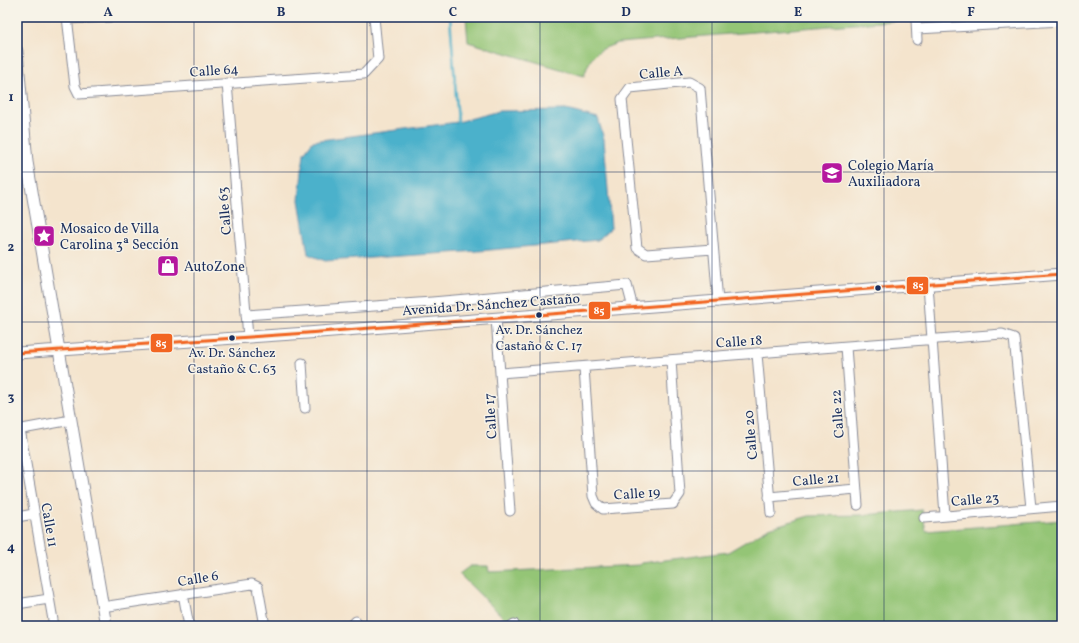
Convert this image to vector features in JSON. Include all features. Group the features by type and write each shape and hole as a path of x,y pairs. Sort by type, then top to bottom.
{"street":[{"name":"Calle 64","path":"110,17 68,18 75,86 79,94 364,74 378,59 374,17"},
{"path":"917,40 916,25 1062,21"},
{"path":"17,51 22,163 59,350 106,626"},
{"name":"Calle A","path":"713,248 646,254 637,248 622,99 630,88 689,82 700,88 718,302"},
{"name":"Calle 63","path":"227,83 248,337"},
{"name":"Avenida Dr. Sánchez Castaño","path":"17,354 718,302 1062,274"},
{"name":"Calle 23","path":"928,285 946,515 1062,506"},
{"path":"246,315 440,302 627,286 633,308"},
{"name":"Calle 17","path":"496,318 510,511"},
{"name":"Calle 18","path":"501,373 584,368 846,347 932,338 1002,334 1014,338 1030,508"},
{"name":"Calle 22","path":"846,347 856,479"},
{"name":"Calle 20","path":"757,354 771,513"},
{"name":"Calle 19","path":"584,368 593,496 596,503 603,509 673,504 680,494 671,360"},
{"path":"302,364 305,408"},
{"path":"18,429 71,420"},
{"name":"Calle 11","path":"18,429 54,626"},
{"name":"Calle 21","path":"770,497 856,489 856,479"},
{"path":"856,489 858,505"},
{"path":"17,517 34,514"},
{"path":"924,518 946,515"},
{"name":"Calle 6","path":"102,607 252,584 258,587 265,626"},
{"path":"183,594 189,626"},
{"path":"17,604 49,599"}],"green space":[{"path":"466,17 903,17 904,20 618,43 605,48 596,54 592,58 584,76 468,42"},
{"path":"922,510 926,531 1062,520 1062,626 506,626 502,622 506,620 459,574 470,566 488,566 489,572 640,565 642,563 728,552 769,528 809,516 864,515"}],"water":[{"path":"566,110 598,118 604,139 611,228 598,240 479,251 325,261 308,254 299,200 304,153 313,141 458,122 499,111"}],"waterway":[{"path":"450,17 458,122"}],"transit line":[{"name":"85","path":"17,353 307,333 1062,274"}],"place":[{"name":"Colegio María Auxiliadora","path":"832,173"},
{"name":"Mosaico de Villa Carolina 3ª Sección","path":"44,236"},
{"name":"AutoZone","path":"168,266"},
{"name":"Av. Dr. Sánchez Castaño & C. 17","path":"539,315"},
{"name":"Av. Dr. Sánchez Castaño & C. 63","path":"232,338"}]}
